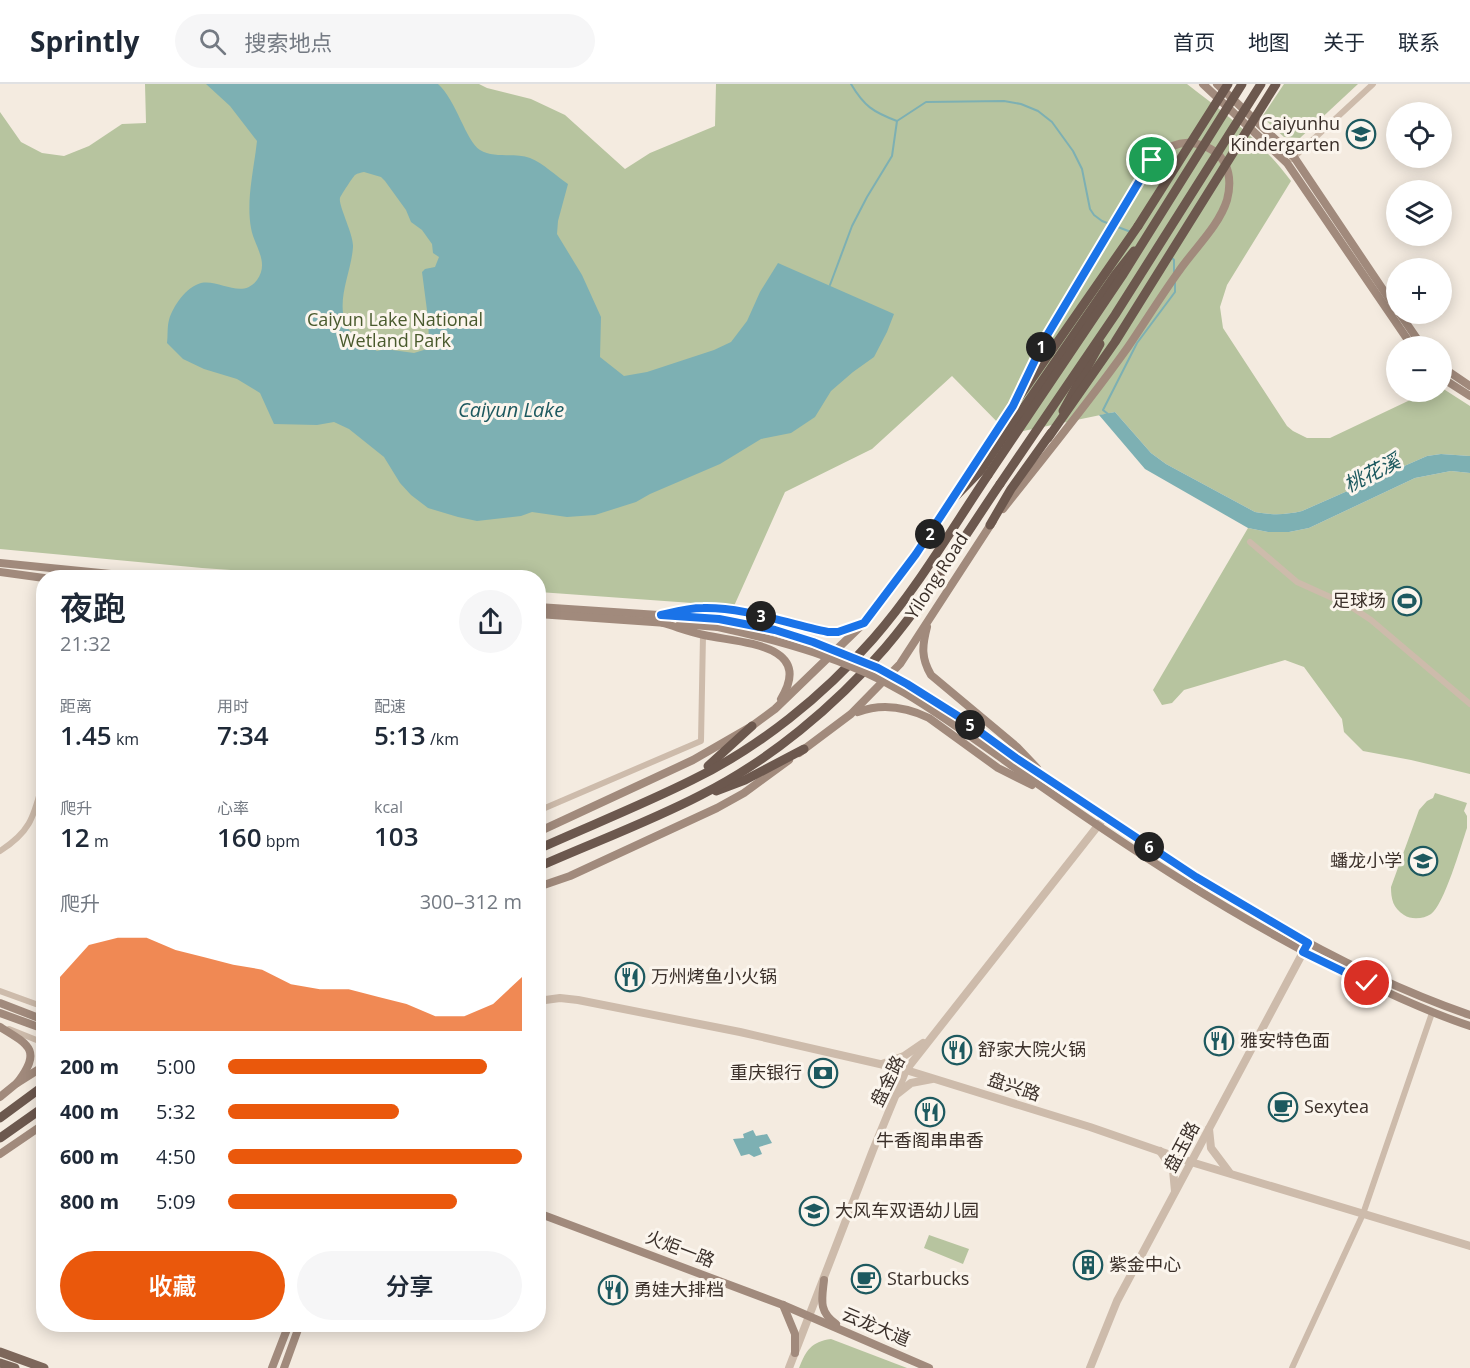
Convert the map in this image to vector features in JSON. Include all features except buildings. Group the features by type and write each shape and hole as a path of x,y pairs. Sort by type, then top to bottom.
{"highway":[{"path":"1013,406 1138,226 1227,84"},
{"name":"Yilong Road","path":"546,845 693,780 751,746 818,694 846,668 899,607 985,473 1122,276 1242,84"},
{"name":"Yilong Road","path":"546,863 702,795 795,734 859,677 911,615 1115,315 1262,84"},
{"path":"990,525 1115,342 1276,84"},
{"path":"1048,438 1115,315"},
{"path":"952,500 985,473"},
{"path":"693,780 752,726"},
{"path":"702,795 736,785 804,749"},
{"path":"0,1118 36,1091"},
{"path":"0,1138 36,1113"}],"main road":[{"path":"1203,84 1291,160 1405,336"},
{"path":"1217,84 1291,160 1386,295"},
{"name":"Yilong Road","path":"546,828 693,760 752,726 775,709 864,623 896,582 1013,406 1046,337 1152,160 1163,150 1177,144 1190,142 1201,144 1226,163 1229,175 1226,201 1218,219 1178,272 1127,348 1013,491"},
{"path":"1452,374 1470,386"},
{"path":"1452,384 1470,396"},
{"name":"Yilong Road","path":"546,884 570,876 717,808 744,792 851,714 900,664 990,525"},
{"path":"0,563 70,570"},
{"path":"0,572 36,577"},
{"path":"546,607 662,619 702,635 763,647 778,654 789,667 789,683 775,709"},
{"path":"662,619 694,609 715,608 828,632 838,632 864,623"},
{"path":"932,613 922,648 923,658 931,675 1017,747 1050,781"},
{"path":"546,614 662,619 775,630 813,642 878,668 961,718 1052,794 1193,888 1303,952 1432,1013 1470,1026"},
{"path":"851,714 877,707 903,708 917,712 929,718 998,768 1052,794"},
{"path":"1014,762 1050,781 1196,877 1308,943 1435,1003 1470,1016"},
{"path":"0,1003 36,1017"},
{"path":"0,1013 36,1026"},
{"path":"0,1026 19,1038 30,1050 31,1063 17,1083"},
{"path":"0,1097 36,1070"},
{"path":"0,1154 36,1129"},
{"name":"火炬一路","path":"546,1216 783,1305 809,1317"},
{"path":"824,1280 821,1304 828,1318 847,1333"},
{"path":"783,1305 795,1334 795,1353"},
{"name":"云龙大道","path":"809,1317 929,1368"},
{"path":"273,1368 286,1332"},
{"path":"284,1368 297,1332"},
{"path":"0,1352 44,1368"},
{"path":"0,1363 15,1368"}],"street":[{"path":"1291,160 1373,84"},
{"path":"1250,542 1297,582 1350,606 1371,620 1470,704"},
{"path":"546,808 701,741 702,635"},
{"path":"0,852 18,839 31,822 36,805"},
{"name":"盘金路","path":"789,1368 906,1070 1104,818"},
{"name":"盘玉路","path":"1090,1368 1117,1301 1308,943"},
{"path":"0,991 36,1004"},
{"name":"盘兴路","path":"546,1000 560,998 578,1000 740,1032 906,1070 1191,1162 1470,1246"},
{"path":"1292,1368 1363,1214 1432,1013"},
{"path":"0,1026 36,1039"},
{"path":"882,1064 904,1056 930,1039"},
{"path":"896,1095 911,1083 936,1078"},
{"path":"1209,1129 1211,1148 1229,1172"},
{"path":"1160,1151 1173,1170 1175,1192"}],"green space":[{"name":"Caiyun Lake National Wetland Park","path":"145,84 479,84 531,99 565,115 625,169 650,153 715,126 716,84 1187,84 1229,117 1268,153 1291,181 1227,285 1220,307 1223,328 1287,426 1307,438 1330,438 1406,402 1452,402 1452,394 1470,406 1470,456 1441,454 1427,456 1302,511 1284,514 1261,513 1255,512 1166,464 1151,453 1115,412 1009,434 952,376 872,449 785,492 734,606 546,593 546,570 232,570 0,549 0,112 21,142 42,153 64,156 89,146 122,124 146,123"},
{"path":"1284,84 1358,84 1300,138 1284,137 1262,117"},
{"path":"1451,471 1470,473 1470,774 1363,751 1344,732 1342,719 1304,667 1285,660 1184,690 1172,703 1162,705 1153,690 1248,528 1268,532 1289,532 1309,528 1415,478"},
{"path":"1435,793 1467,803 1464,811 1467,816 1467,828 1452,874 1436,908 1425,917 1410,918 1395,906 1391,887 1419,810 1433,798"},
{"path":"929,1235 969,1249 963,1264 924,1248"},
{"path":"831,1339 907,1368 799,1368 810,1348 819,1342"}],"water":[{"name":"Caiyun Lake","path":"206,84 438,84 450,100 470,138 480,150 492,154 530,158 545,166 568,184 558,221 557,234 582,275 601,317 600,357 624,376 647,372 714,350 731,342 747,321 760,292 778,263 894,314 874,357 831,391 815,417 791,433 761,439 720,464 636,502 595,515 567,517 532,512 521,516 477,521 428,508 400,483 384,457 349,429 334,422 317,425 274,424 260,393 237,379 204,369 183,359 167,343 171,315 177,303 190,288 201,283 208,283 238,289 245,288 251,286 261,273 262,260 251,228 250,217 250,196 257,141 230,106","holes":["364,172 381,177 406,210 411,222 422,230 432,244 433,253 439,257 435,267 422,272 429,341 427,349 414,353 385,349 377,351 361,341 355,344 354,336 343,315 344,293 353,242 340,198 356,174"]},
{"path":"1115,412 1151,453 1166,464 1255,512 1278,514 1302,511 1427,456 1441,454 1470,456 1470,473 1451,471 1415,478 1309,528 1289,532 1268,532 1248,528 1145,469 1099,415"},
{"path":"753,1130 756,1136 767,1134 772,1143 759,1147 762,1154 754,1157 749,1154 741,1156 733,1139 744,1138 743,1134"}],"waterway":[{"path":"851,84 860,98 870,107 897,121"},
{"path":"830,285 852,226 892,156 897,121 926,102 1004,101 1021,104 1038,111 1052,122 1073,151 1082,169 1090,209 1094,215 1102,221 1131,232"},
{"path":"1171,257 1174,260 1174,272"},
{"path":"1108,414 1103,410 1137,343 1175,292 1175,283"}],"place":[{"name":"Caiyunhu Kindergarten","path":"1361,134"},
{"name":"足球场","path":"1407,601"},
{"name":"蟠龙小学","path":"1423,861"},
{"name":"万州烤鱼小火锅","path":"630,977"},
{"name":"雅安特色面","path":"1219,1041"},
{"name":"舒家大院火锅","path":"957,1050"},
{"name":"重庆银行","path":"823,1073"},
{"name":"Sexytea","path":"1283,1107"},
{"name":"牛香阁串串香","path":"930,1112"},
{"name":"大风车双语幼儿园","path":"814,1211"},
{"name":"紫金中心","path":"1088,1265"},
{"name":"Starbucks","path":"866,1279"},
{"name":"勇娃大排档","path":"613,1290"}],"route":[{"path":"1152,160 1046,337 1013,406 916,554 864,623 847,630 828,632 715,608 661,615 719,619 775,630 813,642 878,668 961,718 1104,818 1196,877 1308,943 1303,952 1367,983"}],"water label":[{"name":"桃花溪","path":"1372,473"}]}
